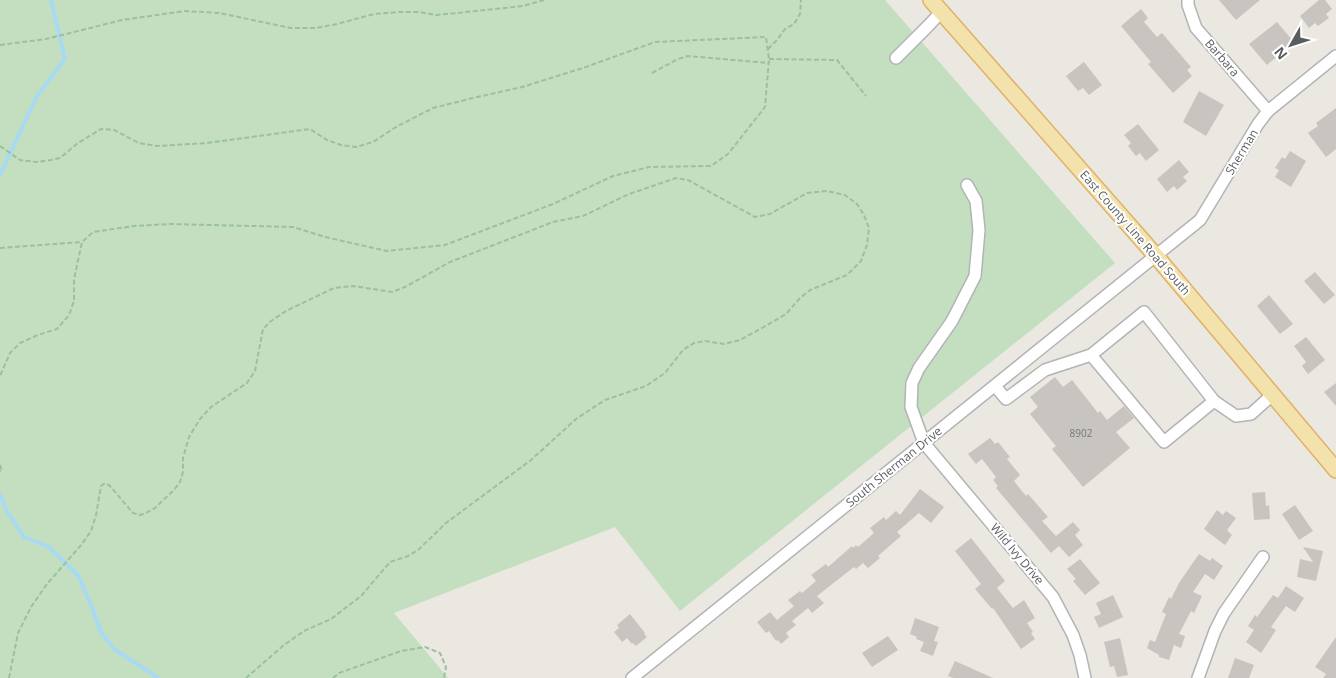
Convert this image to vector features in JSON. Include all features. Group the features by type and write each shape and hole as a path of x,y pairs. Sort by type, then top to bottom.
{"main road":[{"name":"East County Line Road South","path":"931,0 1156,256 1336,470"}],"street":[{"name":"Barbara","path":"1188,0 1196,28 1268,111"},
{"path":"896,58 941,12"},
{"name":"Sherman","path":"1156,256 1200,220 1258,124 1268,111 1336,56"},
{"path":"924,443 911,407 912,383 952,321 975,276 979,230 976,201 967,185"},
{"name":"South Sherman Drive","path":"632,678 1156,256"},
{"path":"994,386 1006,399 1045,370 1091,355 1144,312 1214,401 1236,416 1251,414 1272,395"},
{"path":"1091,355 1164,442 1214,401"},
{"name":"Wild Ivy Drive","path":"924,443 1053,597 1073,635 1085,678"},
{"path":"1198,678 1215,631 1224,613 1263,557"}],"path":[{"path":"0,45 52,38 122,20 185,10 219,13 291,28 316,28 374,14 419,12 436,15 457,14 523,6 544,0"},
{"path":"768,49 785,29 794,24 800,14 801,0"},
{"path":"0,146 20,160 36,162 60,158 101,128 114,130 138,143 157,146 207,143 310,129 327,140 341,145 356,147 373,142 396,127 433,108 522,87 655,42 766,37 768,49 769,59 765,107 728,154 711,166 649,167 613,176 553,204 445,246 387,251 324,237 293,227 170,224 134,226 93,232 82,242 74,279 74,301 69,315 57,329 20,343 10,353 0,376"},
{"path":"652,73 678,59 688,56 768,63"},
{"path":"769,59 837,60 866,96"},
{"path":"9,678 18,633 31,607 47,584 91,531 101,486 107,483 133,513 140,515 155,508 180,482 183,472 183,458 189,437 200,419 211,407 247,383 255,371 264,329 270,321 286,311 334,288 353,286 392,292 405,287 450,262 553,222 583,216 630,194 676,178 688,180 755,217 770,214 807,193 827,191 845,195 857,204 869,228 867,245 861,261 848,275 810,290 786,314 740,340 724,344 705,341 694,343 683,350 666,373 646,386 604,400 576,419 531,460 446,522 418,550 408,556 390,562 360,596 331,619 304,631 284,645 246,678"},
{"path":"1,248 82,242"},
{"path":"0,465 2,471 0,471"},
{"path":"333,678 339,673 401,651 425,647 440,653 446,667 444,678"}],"green space":[{"path":"0,0 885,0 1115,263 680,611 615,527 394,613 448,678 0,678"}],"building":[{"path":"1219,0 1260,0 1236,20"},
{"path":"1319,0 1325,0 1332,9 1326,14 1329,18 1318,26 1315,23 1309,28 1300,16"},
{"path":"1141,9 1148,18 1144,22 1157,37 1162,33 1191,67 1187,70 1192,76 1173,93 1148,64 1151,62 1121,26"},
{"path":"1277,22 1294,42 1267,65 1249,44"},
{"path":"1084,62 1102,85 1089,95 1083,88 1078,91 1066,76"},
{"path":"1199,91 1224,105 1206,136 1183,122"},
{"path":"1336,108 1336,149 1326,157 1308,133 1318,126 1316,123"},
{"path":"1138,124 1159,150 1146,161 1140,153 1136,156 1128,146 1131,143 1124,135"},
{"path":"1290,151 1306,161 1291,187 1275,177 1279,170 1275,168 1282,157 1285,159"},
{"path":"1179,160 1189,172 1183,177 1187,181 1177,190 1174,186 1167,192 1157,179"},
{"path":"1315,272 1335,295 1324,304 1304,281"},
{"path":"1269,295 1293,324 1280,334 1257,306"},
{"path":"1306,337 1325,360 1308,374 1302,366 1306,362 1294,346"},
{"path":"1055,377 1063,387 1072,380 1098,413 1100,411 1107,420 1124,406 1134,418 1116,432 1130,448 1083,487 1052,449 1056,446 1030,414 1038,407 1030,397"},
{"path":"1336,383 1336,406 1324,392"},
{"path":"990,438 995,444 998,442 1010,457 1007,459 1020,475 1014,481 1026,496 1028,494 1048,517 1042,521 1056,536 1073,522 1080,530 1075,535 1083,545 1069,557 1059,546 1051,553 996,488 998,486 993,480 996,477 982,459 976,464 968,454"},
{"path":"920,489 944,507 931,523 919,513 897,532 901,536 878,556 880,558 868,568 863,563 856,569 854,567 817,596 824,603 812,613 808,608 792,621 796,625 786,633 789,637 781,644 778,640 776,641 769,631 766,633 757,622 770,612 777,620 794,606 788,600 800,591 802,593 816,581 811,575 826,564 828,567 852,546 853,548 856,545 858,547 874,533 870,528 884,517 886,520 896,511 900,515"},
{"path":"1265,492 1266,506 1269,505 1270,519 1254,520 1252,493"},
{"path":"1295,505 1313,531 1299,540 1282,514"},
{"path":"1217,510 1223,515 1226,511 1236,518 1227,530 1232,535 1225,545 1204,529"},
{"path":"971,538 1005,581 997,588 1013,608 1024,600 1035,618 1027,623 1035,639 1021,649 993,608 975,589 981,584 955,551"},
{"path":"1303,547 1323,551 1316,581 1297,577 1300,559 1313,562"},
{"path":"1199,554 1210,561 1212,558 1223,566 1214,580 1205,574 1193,592 1202,596 1194,613 1191,611 1179,634 1185,636 1181,648 1174,645 1169,660 1159,657 1159,655 1147,648 1150,640 1155,642 1166,614 1162,612 1169,597 1171,599 1179,583"},
{"path":"1080,559 1100,583 1085,595 1073,581 1076,579 1067,569"},
{"path":"1286,586 1304,598 1295,612 1286,606 1271,627 1276,630 1261,653 1246,642 1254,630 1248,626 1273,595 1278,598"},
{"path":"1113,595 1123,617 1099,628 1094,617 1101,614 1096,603"},
{"path":"630,614 647,637 636,646 627,638 622,642 614,632 619,628 617,625"},
{"path":"915,618 939,627 934,641 938,642 933,656 920,651 924,642 910,634"},
{"path":"888,636 898,650 872,667 862,653"},
{"path":"1336,637 1336,678 1323,678 1326,674 1315,667"},
{"path":"1120,638 1128,675 1117,677 1114,666 1110,667 1104,642"},
{"path":"1235,658 1254,665 1249,678 1228,678"},
{"path":"955,661 993,678 953,678 948,676"}],"waterway":[{"path":"0,175 37,96 65,59 51,0"},
{"path":"0,495 8,513 24,537 49,547 78,575 101,632 114,649 158,678"}]}
